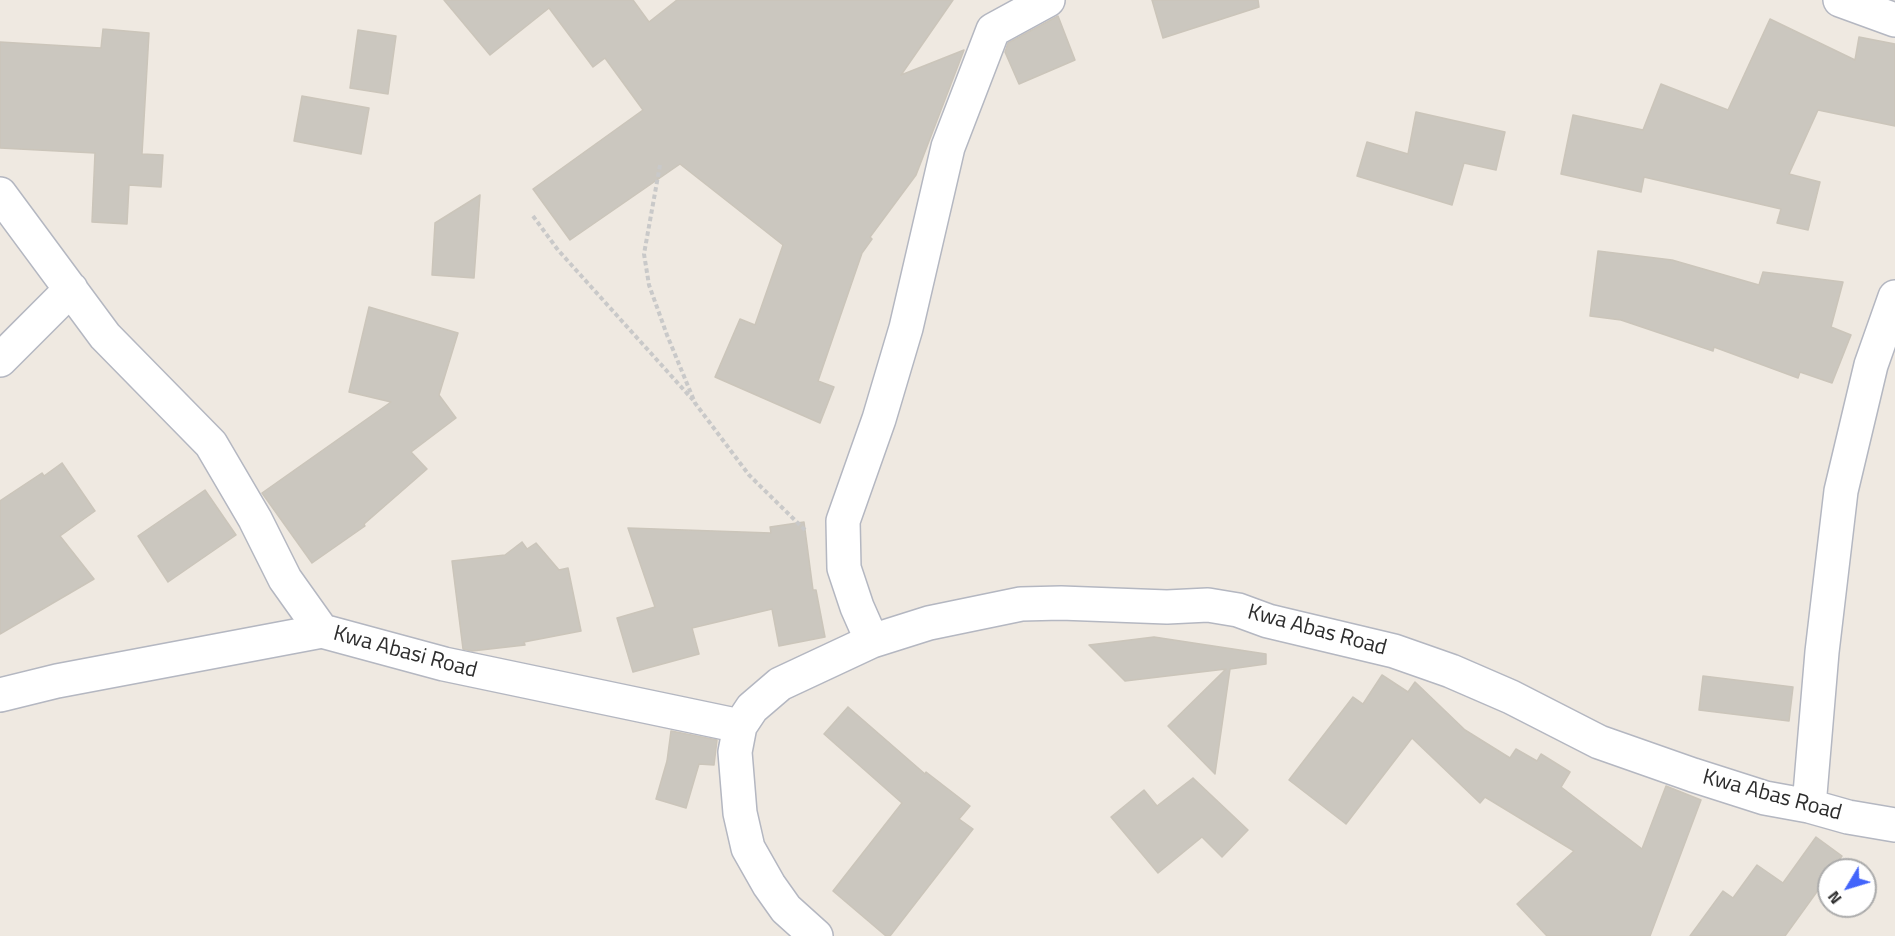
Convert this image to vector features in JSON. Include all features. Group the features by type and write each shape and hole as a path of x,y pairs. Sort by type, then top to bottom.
{"street":[{"path":"872,641 857,607 844,568 843,521 879,419 906,328 948,147 993,30 1048,0"},
{"path":"1839,0 1895,20"},
{"path":"0,194 105,336 211,444 255,519 285,579 322,631"},
{"path":"0,360 71,289"},
{"path":"1809,806 1822,652 1841,491 1872,365 1895,297"},
{"name":"Kwa Abas Road","path":"740,726 752,708 780,684 872,641 929,622 1021,604 1061,603 1167,607 1208,605 1228,608 1268,621 1394,651 1451,671 1511,697 1599,742 1765,798 1895,825"},
{"name":"Kwa Abasi Road","path":"0,695 57,681 322,631 444,664 740,726"},
{"path":"740,726 735,752 740,813 748,848 786,909 816,936"}],"path":[{"path":"660,165 644,254 649,285 695,403"},
{"path":"533,216 558,250 695,403 749,475 844,568"}],"building":[{"path":"444,0 633,0 649,22 677,0 953,0 901,75 964,50 916,175 870,237 872,239 862,253 818,381 834,387 820,423 715,377 740,319 755,325 783,245 680,164 570,240 533,189 643,110 605,58 593,67 549,8 490,55"},
{"path":"1152,0 1258,0 1259,7 1163,38"},
{"path":"1058,16 1075,60 1019,84 1005,52 1008,43"},
{"path":"1770,19 1855,60 1859,37 1895,44 1895,126 1818,110 1789,174 1820,182 1808,230 1777,223 1781,209 1644,177 1641,192 1561,174 1573,115 1643,130 1661,84 1728,110"},
{"path":"103,29 149,33 142,154 163,155 161,187 129,185 127,224 92,222 95,153 0,148 0,42 101,48"},
{"path":"358,30 396,36 388,94 350,88"},
{"path":"302,96 369,108 361,154 294,141"},
{"path":"1416,112 1505,132 1496,170 1464,163 1452,205 1357,176 1367,142 1408,154"},
{"path":"480,195 474,278 432,275 435,223"},
{"path":"1598,251 1672,260 1759,285 1763,272 1843,282 1831,327 1851,335 1832,383 1800,372 1798,378 1714,347 1713,351 1621,320 1590,316"},
{"path":"369,307 458,333 439,395 456,418 411,452 427,469 364,524 365,526 312,563 262,493 391,402 349,392"},
{"path":"62,463 95,511 60,536 94,579 0,634 0,501 42,473 44,476"},
{"path":"205,490 236,535 168,582 138,536"},
{"path":"804,522 813,590 816,590 825,637 779,646 772,609 692,628 699,654 633,672 617,618 655,607 628,528 771,533 770,527"},
{"path":"522,542 527,549 536,543 559,570 568,568 581,631 524,642 525,645 472,651 463,649 452,561 505,555"},
{"path":"1154,637 1266,654 1266,664 1230,669 1215,774 1168,726 1226,669 1125,681 1089,645"},
{"path":"1382,675 1408,692 1415,682 1465,730 1510,758 1516,749 1537,761 1541,754 1570,772 1561,787 1642,849 1666,786 1701,800 1650,936 1547,936 1517,904 1574,851 1485,797 1480,803 1412,738 1346,824 1289,780 1353,697 1363,704"},
{"path":"1703,676 1793,687 1789,721 1699,710"},
{"path":"848,707 925,774 926,772 970,806 959,819 973,829 890,936 886,936 833,891 902,803 824,734"},
{"path":"671,731 717,740 714,765 699,764 686,808 656,799 667,761"},
{"path":"1193,778 1248,830 1222,857 1202,837 1158,873 1111,817 1144,790 1157,806"},
{"path":"1816,837 1842,856 1841,858 1817,858 1817,892 1785,936 1690,936 1723,891 1733,898 1757,865 1783,883"}]}
